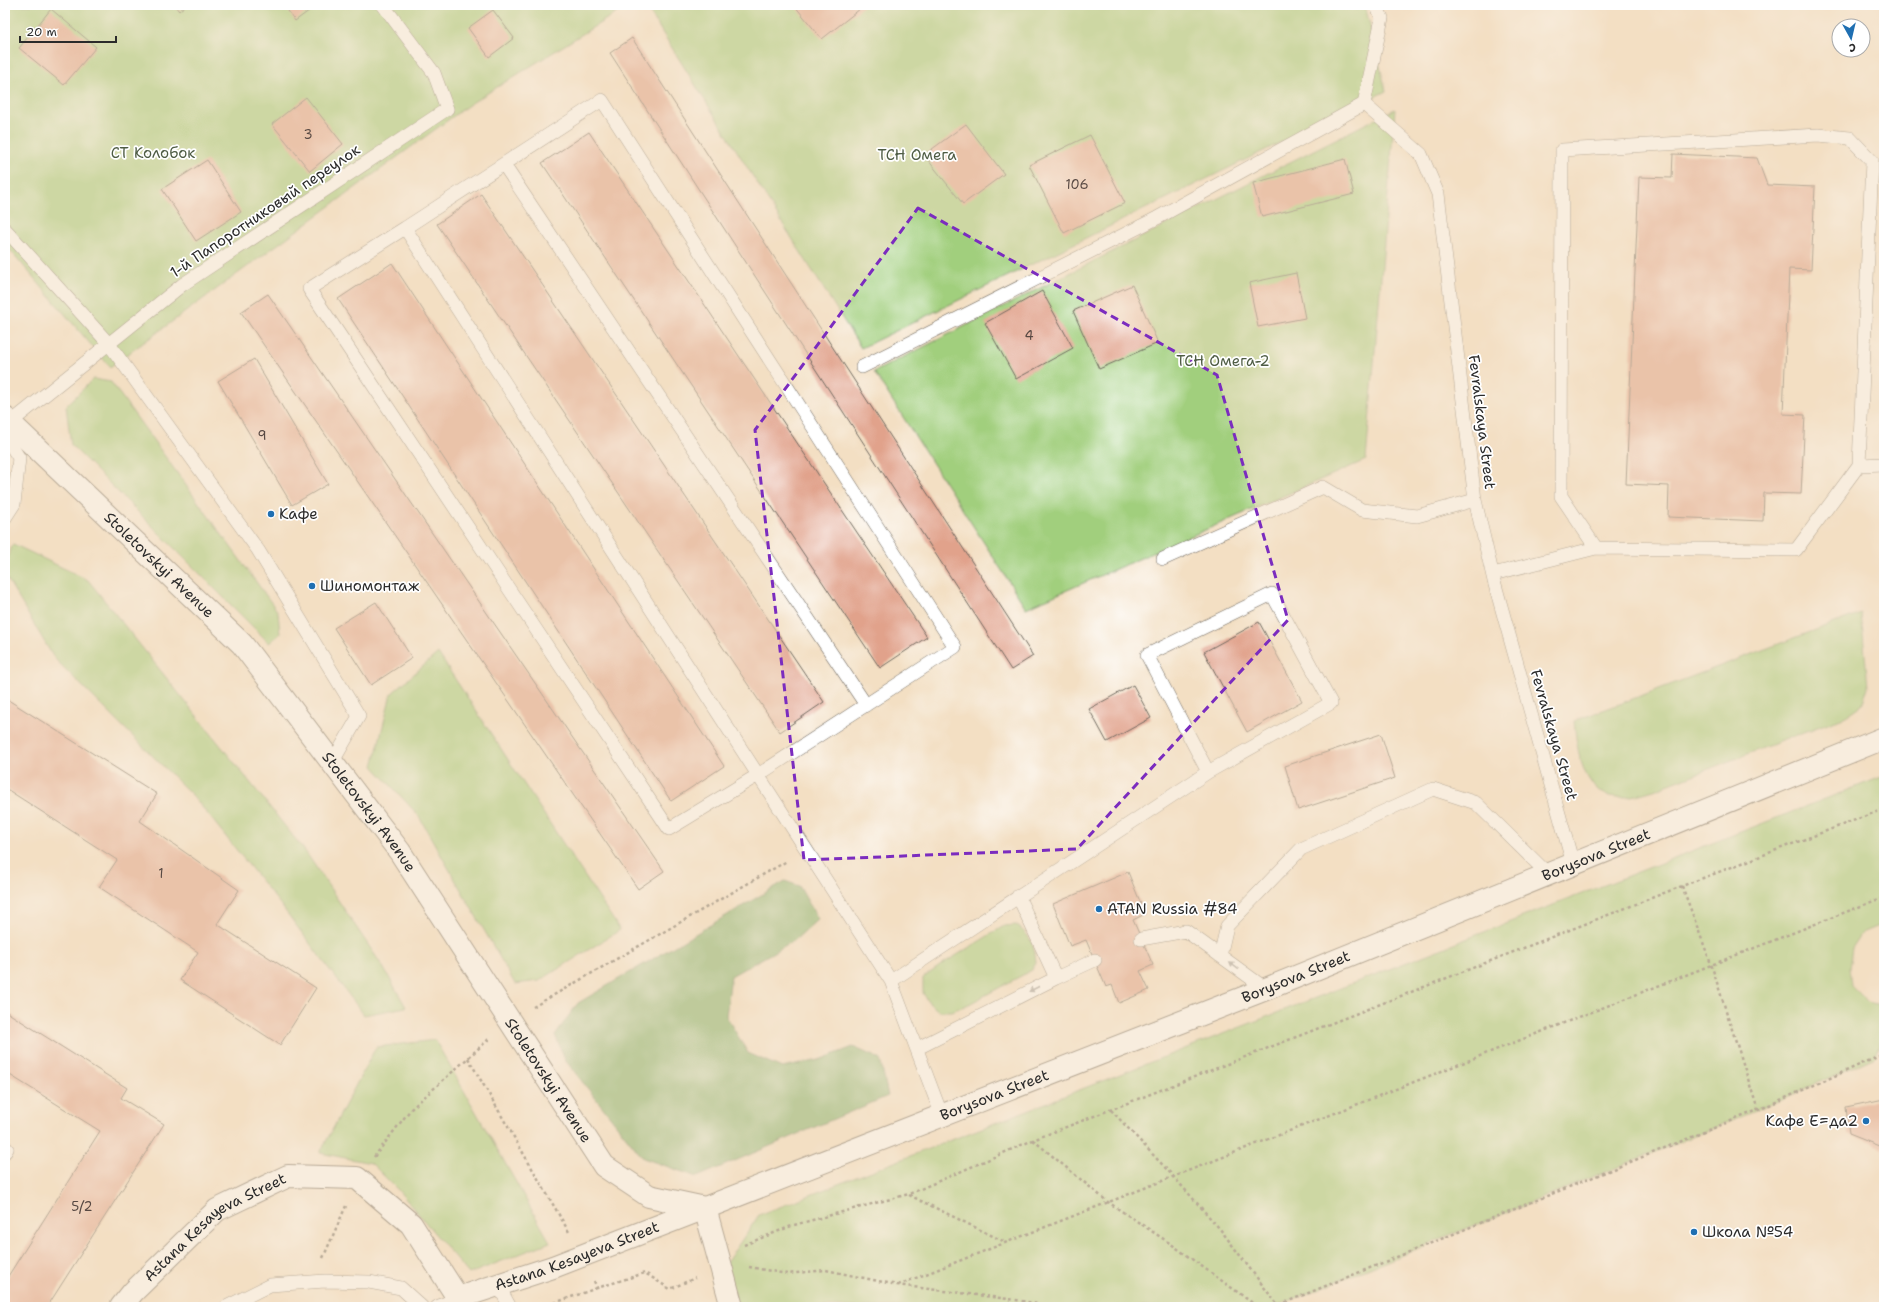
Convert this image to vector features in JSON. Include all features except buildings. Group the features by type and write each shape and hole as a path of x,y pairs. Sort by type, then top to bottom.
{"main road":[{"name":"Stoletovskyi Avenue","path":"7,426 242,644 400,852 604,1166 648,1196 705,1208"},
{"name":"Borysova Street","path":"705,1208 1266,989 1884,738"},
{"name":"Astana Kesayeva Street","path":"121,1307 133,1292 217,1210 288,1176 357,1178"},
{"path":"357,1178 411,1224 458,1298"},
{"name":"Astana Kesayeva Street","path":"458,1298 582,1255 705,1208"},
{"path":"705,1208 731,1266 732,1307"}],"lane":[{"name":"1-й Папоротниковый переулок","path":"7,426 182,285 447,108 434,73 383,5"},
{"path":"862,367 1157,218 1364,104 1382,18 1376,5"},
{"path":"602,100 955,647 758,775 669,829 309,289 504,165 602,100"},
{"name":"Fevralskaya Street","path":"1364,104 1421,154 1438,194 1475,500 1493,574 1573,864"},
{"path":"1493,574 1596,548 1796,550 1859,465 1872,161 1850,138 1818,135 1562,150 1561,496 1596,548"},
{"path":"504,165 866,705"},
{"path":"406,228 891,981 918,1048 942,1116"},
{"path":"5,229 109,344 258,550 359,716 332,763"},
{"path":"5,518 14,504 19,458 7,426"},
{"path":"1859,465 1884,464"},
{"path":"1163,559 1323,487 1362,510 1417,516 1475,500"},
{"path":"891,981 1208,772 1331,702 1272,594 1147,655 1208,772"},
{"path":"1220,956 1227,926 1300,849 1433,789 1476,803 1548,874"},
{"path":"1018,896 1056,978"},
{"path":"1141,939 1186,931 1266,989"},
{"path":"918,1048 1056,978 1095,960"},
{"path":"5,1147 7,1149 5,1152"},
{"path":"226,1307 270,1285 325,1281 368,1282 401,1288 422,1307"},
{"path":"498,1285 510,1307"},
{"path":"437,1307 458,1298"}],"path":[{"path":"741,1246 794,1225 909,1194 1033,1140 1682,886 1884,809"},
{"path":"325,1281 320,1266 357,1178 411,1109 510,1021 806,850"},
{"path":"1682,886 1711,964 1758,1110"},
{"path":"897,1285 1884,897"},
{"path":"1274,1307 1758,1110 1884,1054"},
{"path":"468,1058 582,1255 597,1288"},
{"path":"1111,1110 1220,1229 1278,1306"},
{"path":"1033,1140 1108,1202 1171,1244 1258,1307"},
{"path":"909,1194 1005,1243"},
{"path":"543,1307 645,1273 670,1289 731,1266 787,1274 826,1270 897,1285 1016,1300 1055,1307"}],"highlighted area":[{"path":"918,208 1217,375 1288,620 1077,849 804,860 755,430"}],"green space":[{"name":"СТ Колобок","path":"5,5 629,5 470,104 110,367 5,244"},
{"name":"ТСН Омега","path":"645,5 1365,5 1386,91 861,348"},
{"name":"ТСН Омега-2","path":"1395,109 1366,460 1026,608 874,372"},
{"path":"93,379 111,382 278,612 280,634 269,643 71,445 66,406"},
{"path":"13,544 88,580 305,851 383,967 406,1007 364,1015 280,904 194,797 54,658 5,575 5,564"},
{"path":"1861,613 1868,687 1862,705 1846,716 1654,790 1636,795 1617,797 1605,794 1596,788 1589,779 1580,756 1574,721"},
{"path":"438,653 620,930 539,981 515,984 418,815 373,766 391,694"},
{"path":"1884,776 1884,924 1862,933 1852,948 1849,968 1851,985 1868,1002 1884,1006 1884,1034 1875,1057 1758,1110 1274,1307 723,1307 726,1263 759,1215"},
{"path":"785,881 799,886 818,919 795,940 731,976 726,1016 748,1053 782,1068 819,1060 853,1047 880,1059 888,1096 697,1177 643,1158 565,1060 555,1035 578,1003"},
{"path":"1016,925 1025,933 1033,946 1036,963 1032,970 969,1004 952,1011 939,1011 930,1004 923,993 923,978 944,963 1004,926"},
{"path":"435,1040 550,1242 469,1274 398,1190 371,1163 320,1153 376,1047"}],"place":[{"name":"Кафе","path":"271,514"},
{"name":"Шиномонтаж","path":"312,586"},
{"name":"ATAN Russia #84","path":"1099,909"},
{"name":"Кафе Е=да2","path":"1866,1121"},
{"name":"Школа №54","path":"1694,1232"}]}
